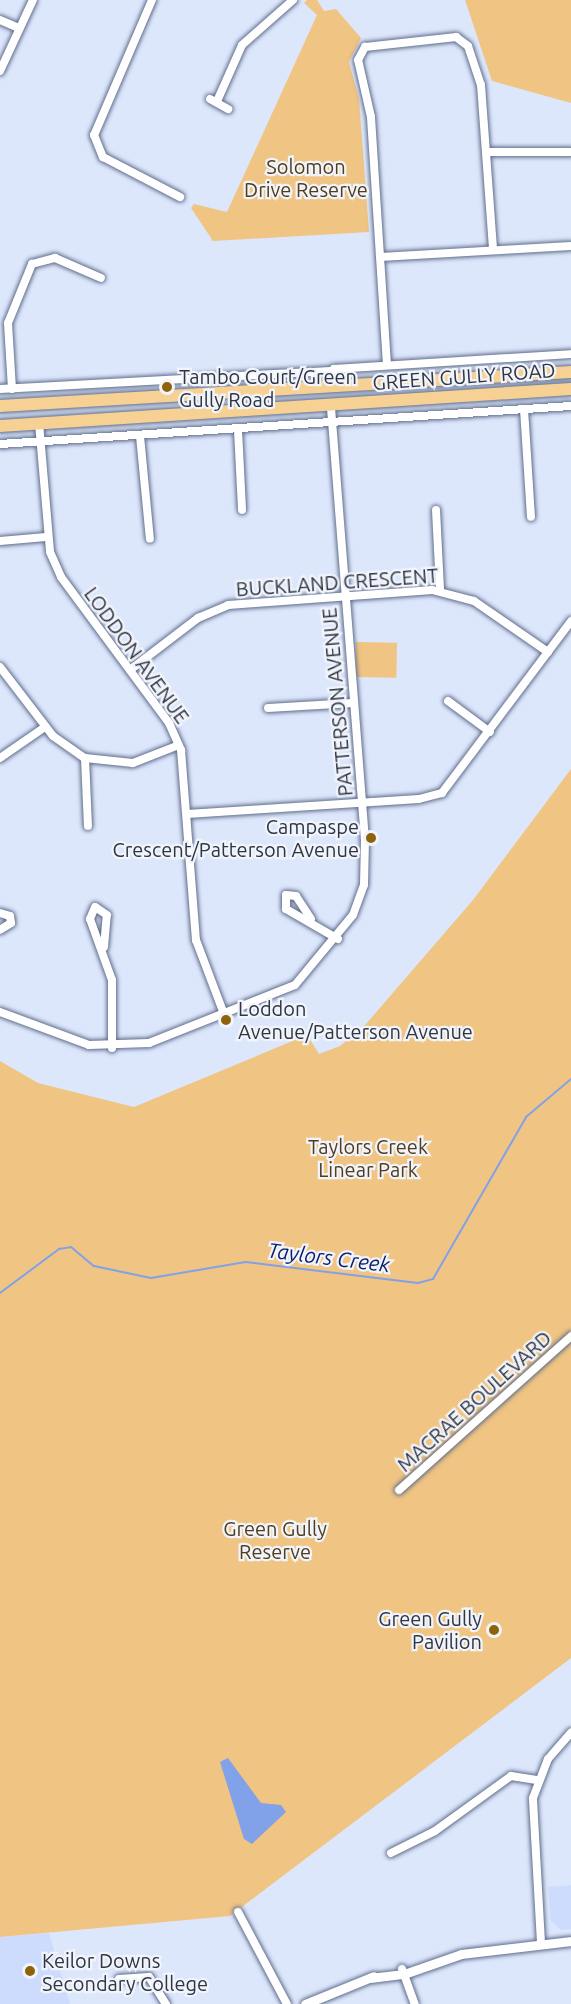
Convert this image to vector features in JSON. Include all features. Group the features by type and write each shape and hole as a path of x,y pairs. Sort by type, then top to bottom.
{"main road":[{"name":"GREEN GULLY ROAD","path":"0,406 571,372"},
{"path":"329,385 331,404"},
{"name":"GREEN GULLY ROAD","path":"0,426 571,389"},
{"path":"38,404 39,423"}],"street":[{"path":"0,71 33,0"},
{"path":"152,0 94,135 103,157 180,197"},
{"path":"228,110 214,99 242,45 293,0"},
{"path":"0,20 19,28"},
{"path":"387,365 371,117 360,52 387,42 465,41 481,85 493,249"},
{"path":"487,152 571,152"},
{"path":"380,257 571,246"},
{"path":"12,389 8,323 32,264 55,258 101,278"},
{"path":"0,389 331,371 387,365 571,354"},
{"path":"329,385 331,371"},
{"path":"38,387 38,404"},
{"name":"PATTERSON AVENUE","path":"0,1012 81,1044 112,1048 149,1043 295,985 338,939 364,885 363,803 344,596 331,404"},
{"path":"0,444 238,430 332,421 571,406"},
{"path":"524,409 531,517"},
{"name":"LODDON AVENUE","path":"39,423 46,537 61,577 130,670 179,745 187,814 196,940 224,1014"},
{"path":"238,430 242,510"},
{"path":"140,436 150,539"},
{"path":"436,510 440,590"},
{"path":"0,541 46,537"},
{"name":"BUCKLAND CRESCENT","path":"130,670 213,610 245,602 440,590 480,605 548,652"},
{"path":"187,814 363,803 442,793 490,732 571,621"},
{"path":"0,667 45,727 85,758 133,763 179,745"},
{"path":"448,701 490,732"},
{"path":"268,708 353,703"},
{"path":"0,758 45,727"},
{"path":"85,758 88,826"},
{"path":"104,947 107,915 95,907 90,919 104,947 112,980 112,1048"},
{"path":"0,913 10,916 11,923 0,930"},
{"path":"311,919 338,939"},
{"name":"MACRAE BOULEVARD","path":"399,1490 571,1336"},
{"path":"541,1943 532,1835 537,1780 571,1733"},
{"path":"391,1853 435,1831 511,1776 537,1780"},
{"path":"238,1912 287,2004"},
{"path":"305,2004 370,1978 403,1972 433,1960 541,1943 571,1941"},
{"path":"403,1972 415,2004"},
{"path":"119,1979 149,1977 166,2004"}],"shaded area":[{"path":"571,1885 571,1929 561,1930 551,1921 548,1887"},
{"name":"Keilor Downs Secondary College","path":"49,1933 70,2004 0,2004 0,1937"}],"green space":[{"name":"Solomon Drive Reserve","path":"307,0 317,0 324,11 336,9 361,38 349,62 359,99 369,232 213,241 191,208 194,204 227,212 317,15 304,3"},
{"path":"465,0 571,0 571,103 492,81"},
{"path":"356,642 397,643 396,678 355,677"},
{"name":"Green Gully Reserve","path":"571,769 571,1658 230,1916 0,1937 0,1061 38,1083 134,1107 307,1035 319,1054 340,1046 366,1024 473,900"}],"water":[{"path":"228,1758 261,1803 281,1805 286,1812 252,1844 244,1839 220,1762"}],"waterway":[{"name":"Taylors Creek","path":"0,1293 59,1249 71,1247 94,1266 151,1278 246,1262 418,1283 433,1279 526,1117 571,1079"}],"place":[{"name":"Tambo Court/Green Gully Road","path":"167,387"},
{"name":"Campaspe Crescent/Patterson Avenue","path":"371,838"},
{"name":"Loddon Avenue/Patterson Avenue","path":"226,1020"},
{"name":"Green Gully Pavilion","path":"494,1630"},
{"name":"Keilor Downs Secondary College","path":"30,1971"}],"park label":[{"name":"Taylors Creek Linear Park","path":"368,1158"}]}
